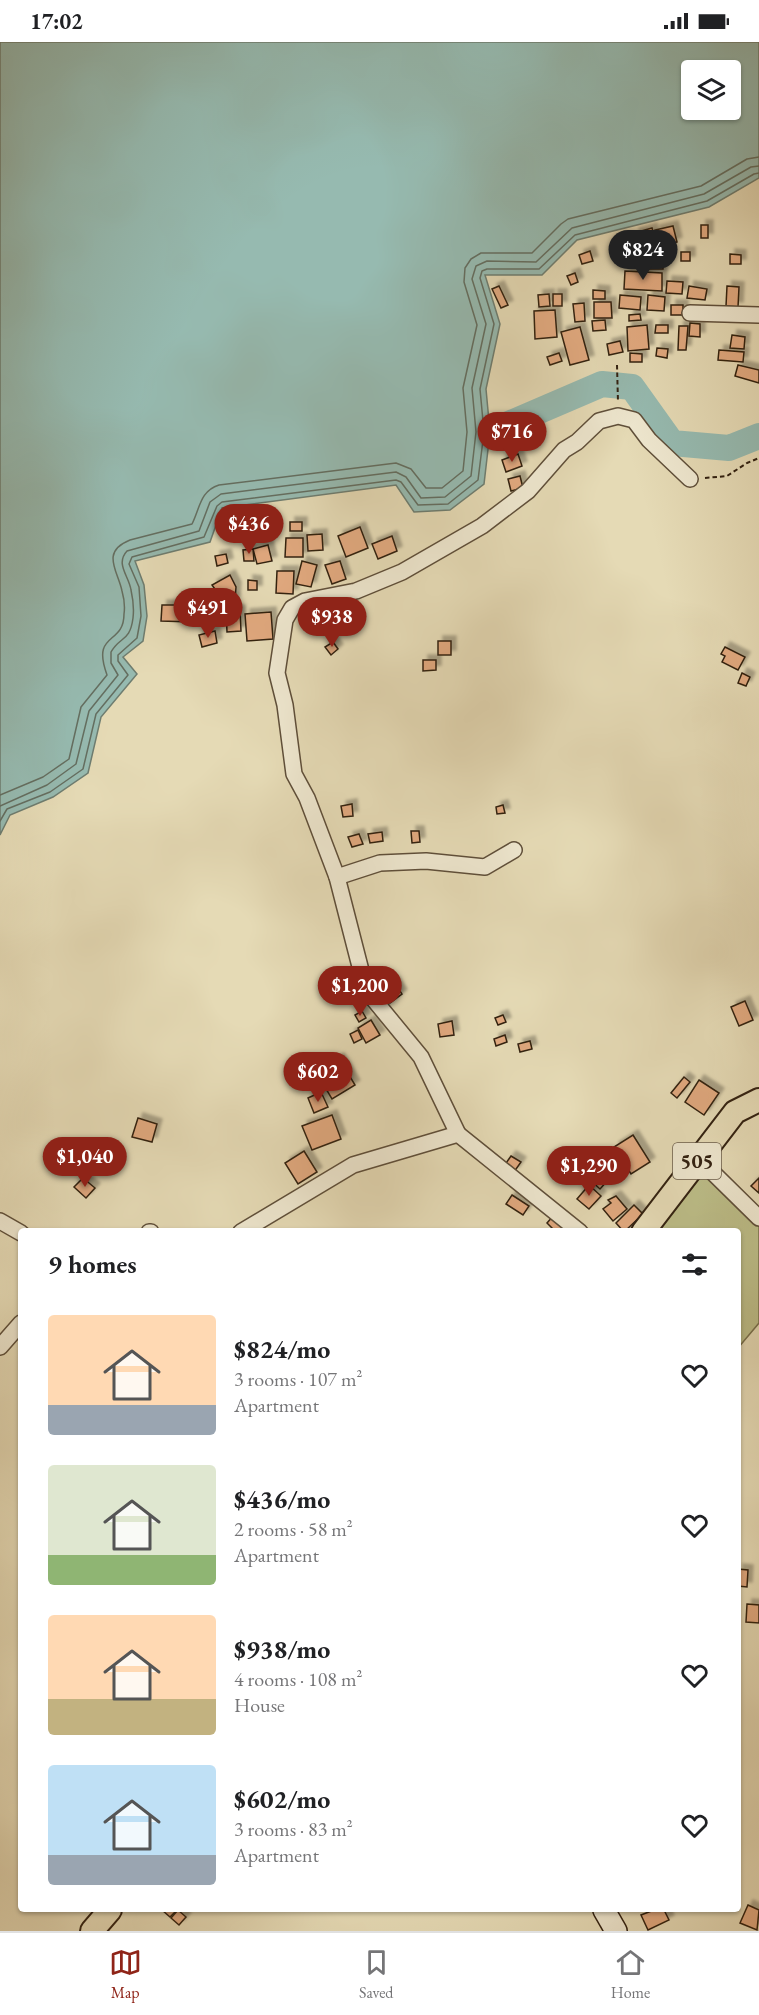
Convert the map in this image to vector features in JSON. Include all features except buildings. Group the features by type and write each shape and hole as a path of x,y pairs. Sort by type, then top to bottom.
{"main road":[{"name":"505","path":"646,1228 735,1112 759,1100"},
{"path":"92,1931 108,1912"}],"street":[{"path":"690,313 759,315"},
{"path":"575,1228 458,1134 421,1057 366,990 337,877 308,798 294,774 285,705 277,673 285,620 292,608 305,601 356,591 402,572 482,526 528,491 564,450 599,421 618,417 634,420 650,440 690,478"},
{"path":"337,877 380,863 426,861 485,867 514,850"},
{"path":"247,1228 353,1165 458,1134"},
{"path":"699,1159 759,1218"},
{"path":"0,1221 18,1231"},
{"path":"0,1347 18,1326"},
{"path":"605,1912 616,1931"}],"path":[{"path":"617,365 618,408"},
{"path":"690,478 727,476 759,458"}],"green space":[{"path":"704,1169 759,1224 759,1323 741,1344 741,1228 661,1228"}],"water":[{"path":"0,42 759,42 759,178 709,207 577,240 542,275 485,275 500,324 486,389 490,432 484,484 450,510 414,512 396,485 222,508 210,542 135,561 144,585 147,616 143,641 123,657 137,674 101,717 88,773 53,797 10,815 0,835"}],"waterway":[{"path":"490,432 602,384 632,387 672,443 729,448 759,436"}]}
